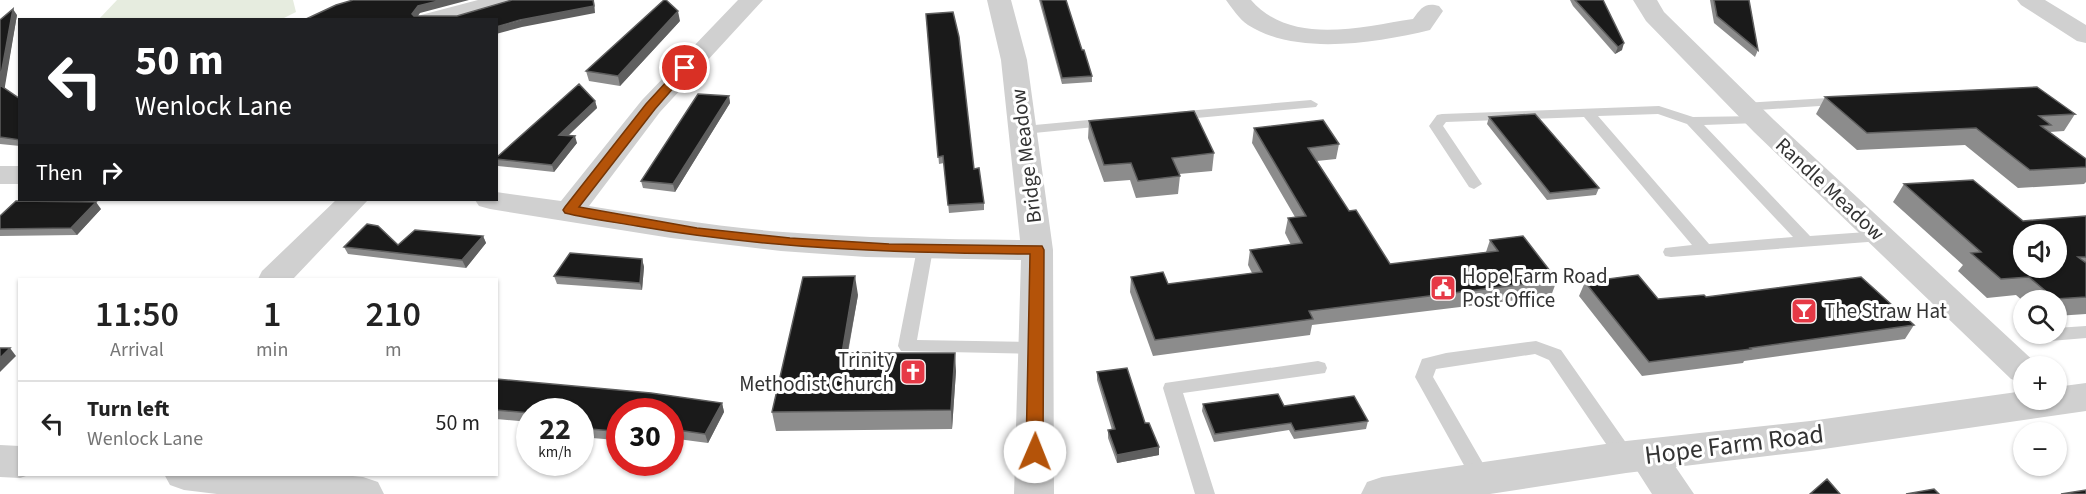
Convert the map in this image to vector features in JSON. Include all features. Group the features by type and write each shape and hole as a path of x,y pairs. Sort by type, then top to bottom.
{"street":[{"path":"437,18 505,0"},
{"path":"570,210 651,106 751,0"},
{"name":"Bridge Meadow","path":"999,0 1014,60 1037,250 1034,494"},
{"path":"1238,0 1250,17 1284,32 1305,38 1426,18 1445,33"},
{"name":"Randle Meadow","path":"1645,0 1654,16 1750,113 2013,360"},
{"path":"2029,0 2086,36"},
{"path":"0,174 18,175"},
{"path":"275,278 352,201"},
{"path":"498,201 570,210 697,232 790,242 924,249 1037,250"},
{"name":"Hope Farm Road","path":"1382,494 1636,456 1810,436 2013,407"},
{"path":"1636,456 1674,494"},
{"path":"0,461 18,462"},
{"path":"202,476 363,494"}],"lane":[{"path":"1474,184 1436,126 1442,118 1659,110 1692,121 1862,101"},
{"path":"1162,118 1311,104"},
{"path":"1587,112 1705,250"},
{"path":"1024,130 1128,121"},
{"path":"1692,121 1806,242"},
{"path":"1671,252 1881,236"},
{"path":"924,249 907,346 1036,348"},
{"path":"2067,334 2086,332"},
{"path":"1482,479 1425,377 1429,364 1536,347 1555,355 1636,456"},
{"path":"1205,494 1172,388 1318,368"}],"shaded area":[{"path":"117,0 293,0 296,12 284,18 100,18"}],"building":[{"path":"353,0 442,0 418,6 412,14 414,16 457,16 512,0 593,0 594,6 498,26 498,18 308,18"},
{"path":"664,0 678,11 618,76 586,71"},
{"path":"1041,0 1066,0 1092,76 1062,78"},
{"path":"1575,0 1603,0 1624,43 1618,47"},
{"path":"1714,0 1749,0 1758,50 1717,16"},
{"path":"13,9 0,80 0,20"},
{"path":"953,12 959,37 974,169 979,168 984,203 948,205 943,156 938,157 926,14"},
{"path":"579,84 595,101 559,135 575,136 552,165 498,159 498,156"},
{"path":"0,85 18,98 18,140 0,137"},
{"path":"2037,87 2075,114 2039,116 2051,125 2041,126 2086,159 2086,167 2030,170 1976,128 1867,133 1825,97"},
{"path":"698,94 729,96 673,184 641,181"},
{"path":"1194,111 1214,153 1172,158 1180,176 1138,181 1131,163 1104,165 1089,121"},
{"path":"1535,114 1599,188 1550,193 1489,117"},
{"path":"1323,120 1339,144 1308,148 1349,211 1356,210 1390,264 1498,251 1490,240 1523,236 1557,280 1309,311 1313,319 1155,340 1131,277 1163,272 1168,284 1262,272 1250,250 1302,243 1288,218 1306,216 1254,128"},
{"path":"1973,180 2023,221 2086,216 2086,257 2078,257 2086,263 2086,297 2067,298 2067,290 2044,290 2030,278 2067,278 2067,224 2013,224 2013,278 2015,278 2001,279 1971,253 1981,252 1904,184"},
{"path":"16,201 96,202 71,228 0,229 0,216"},
{"path":"367,224 378,226 398,245 415,230 483,236 462,260 344,247"},
{"path":"570,253 642,259 640,283 554,276"},
{"path":"1638,275 1658,299 1704,295 1706,297 1861,277 1914,325 1649,362 1585,282"},
{"path":"855,276 842,353 955,353 951,410 772,412 803,277"},
{"path":"0,348 10,348 0,358"},
{"path":"1127,368 1145,423 1149,423 1159,447 1117,455 1108,430 1115,429 1097,372"},
{"path":"498,379 651,393 722,403 705,434 684,431 684,398 606,398 606,430 594,429 594,398 516,398 516,412 498,410"},
{"path":"1278,394 1284,406 1354,396 1368,421 1295,431 1291,423 1215,434 1203,404"},
{"path":"1827,479 1840,494 1810,494"},
{"path":"1934,489 1939,494 1906,494"},
{"path":"2086,490 2086,494 2061,494"}],"place":[{"name":"Hope Farm Road Post Office","path":"1443,288"},
{"name":"The Straw Hat","path":"1804,311"},
{"name":"Trinity Methodist Church","path":"913,372"}],"route":[{"path":"685,68 651,106 570,210 697,232 790,242 889,248 1037,250 1035,452"}]}
